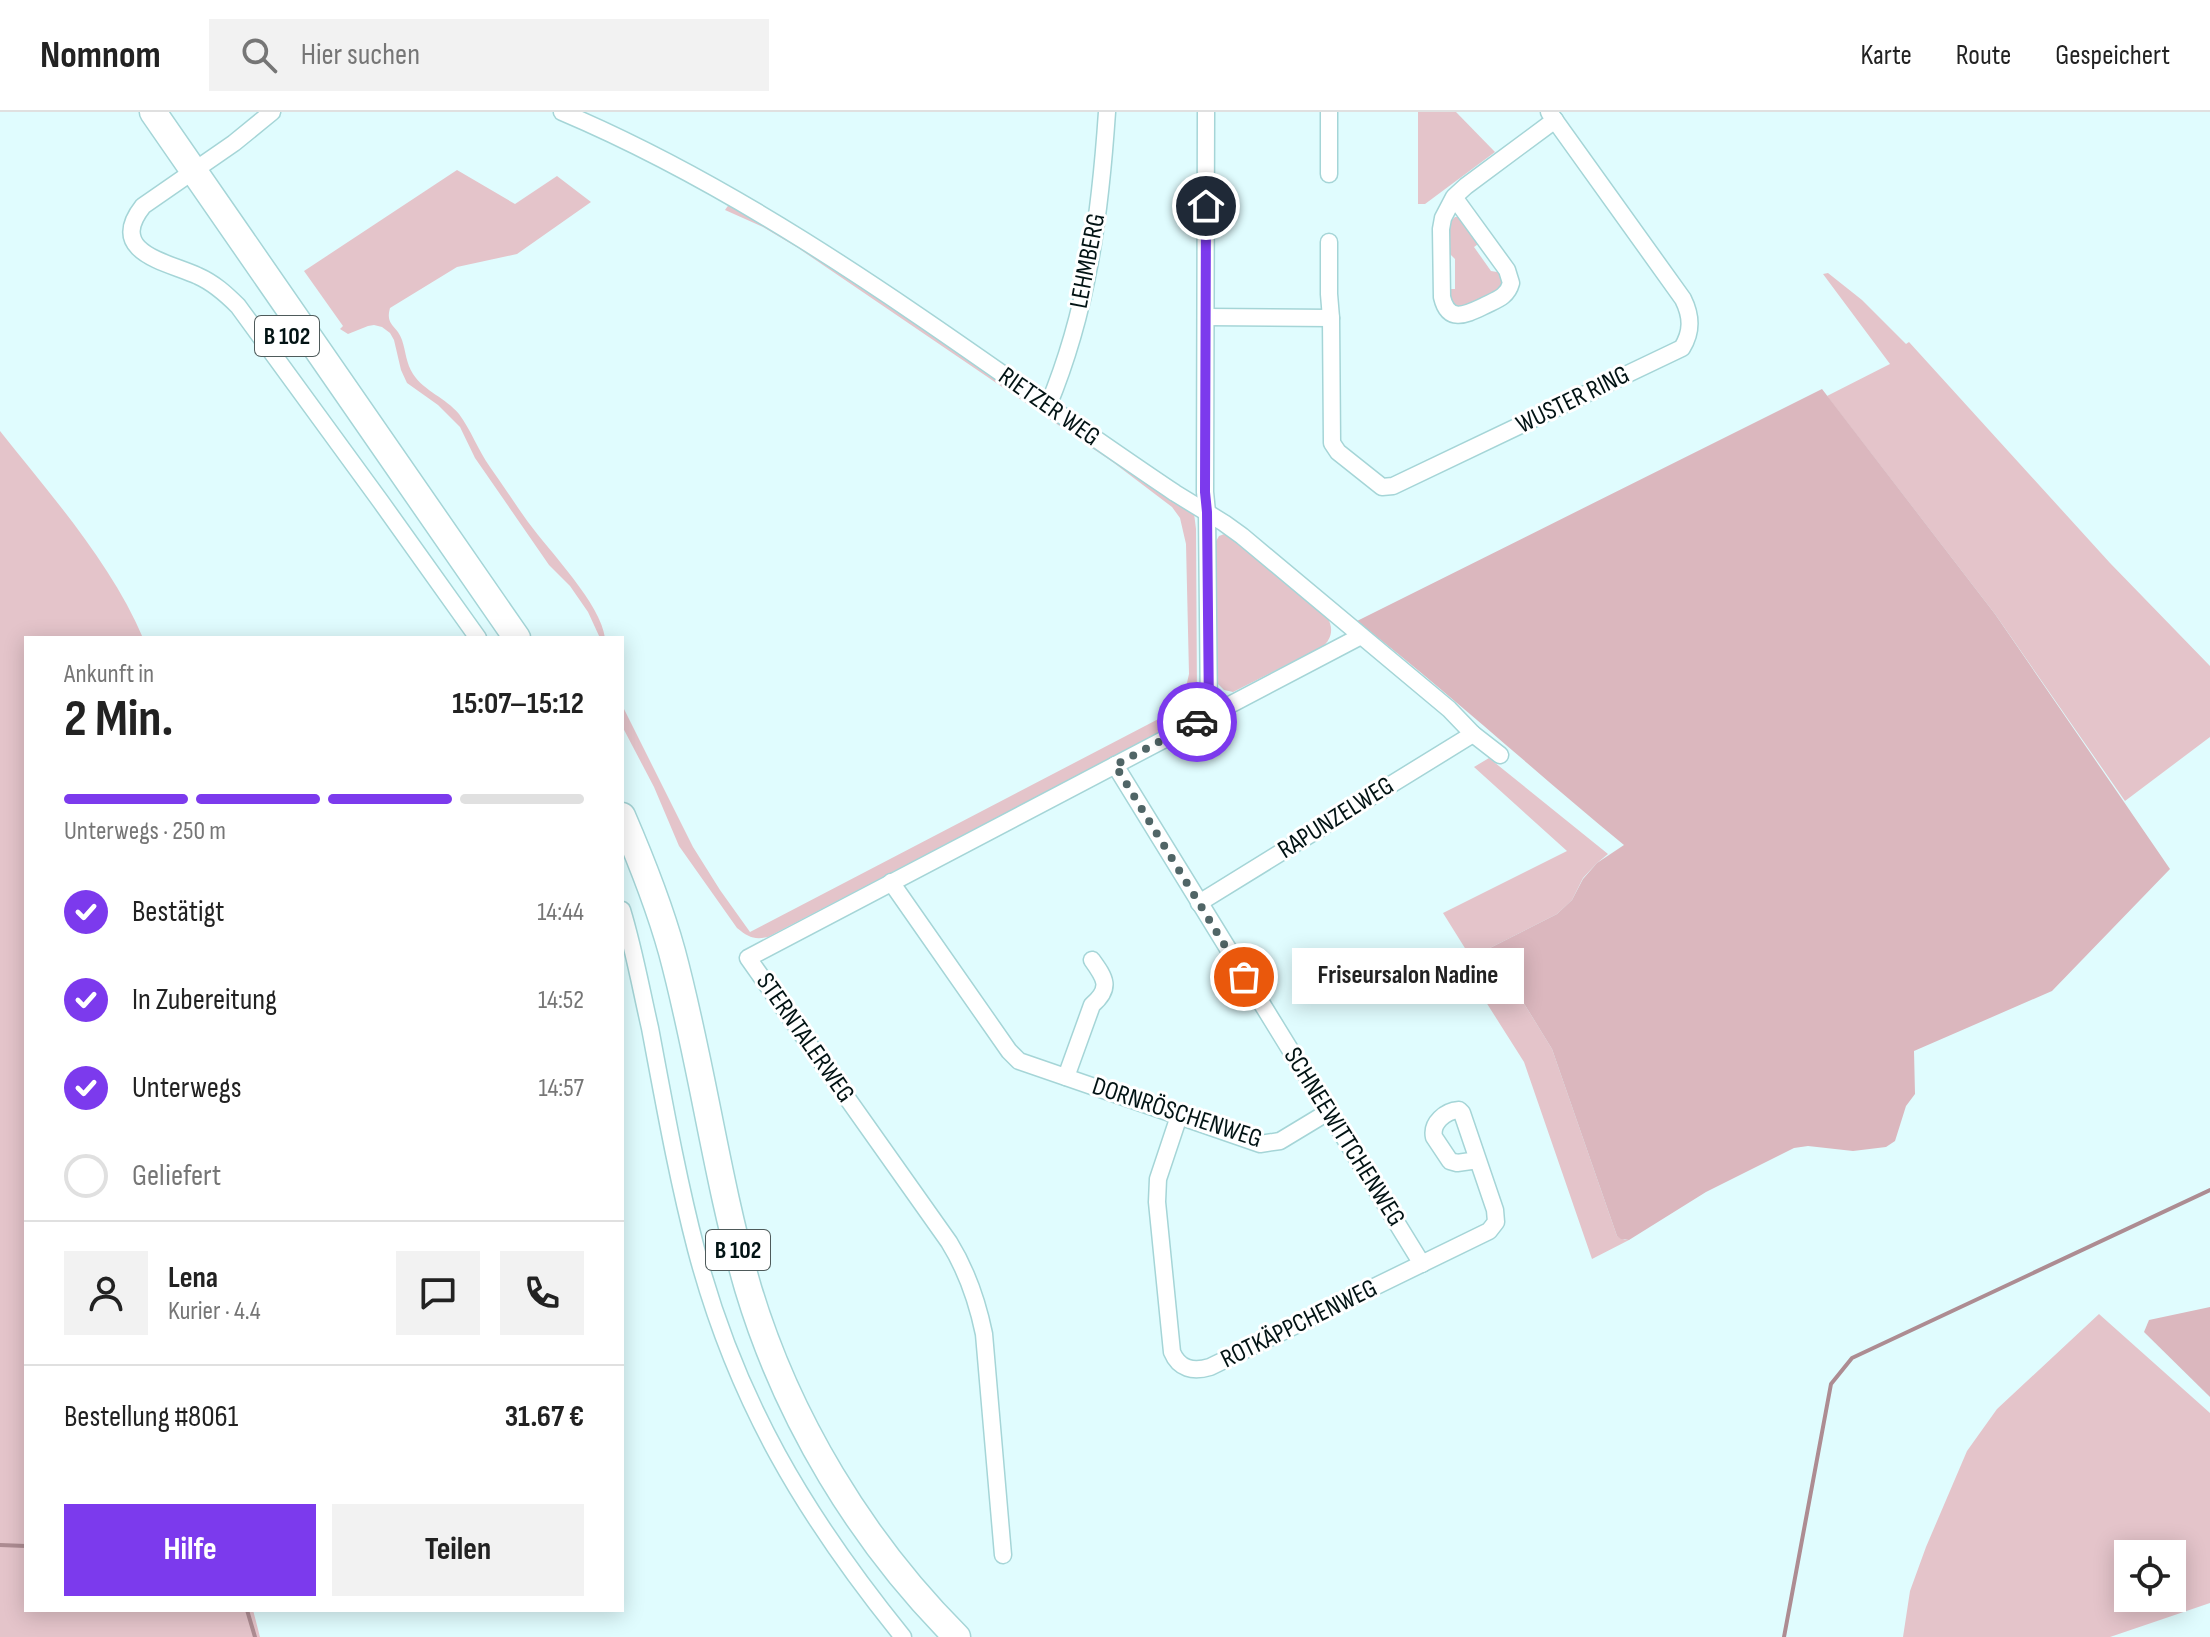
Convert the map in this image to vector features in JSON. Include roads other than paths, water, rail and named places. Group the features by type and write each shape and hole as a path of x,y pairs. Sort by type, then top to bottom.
{"main road":[{"name":"B 102","path":"132,112 186,176 516,636"},
{"name":"B 102","path":"153,112 186,176"},
{"name":"B 102","path":"624,821 650,884 671,951 694,1043 735,1241 777,1369 817,1451 869,1533 911,1587 957,1637"}],"street":[{"path":"272,112 234,143 158,194 137,215 132,228 133,237 138,248 151,258 209,281 238,306 477,636"},
{"name":"RIETZER WEG","path":"562,112 650,154 776,223 1207,512 1242,536 1500,755"},
{"name":"LEHMBERG","path":"1048,406 1063,369 1089,276 1100,199 1107,112"},
{"path":"1206,112 1205,492 1209,716"},
{"path":"1329,112 1329,174"},
{"path":"1454,197 1507,270 1511,283 1504,296 1465,315 1450,312 1444,306 1443,218 1454,197 1552,116"},
{"name":"WUSTER RING","path":"1329,242 1332,443 1338,452 1382,487 1393,486 1682,348 1690,332 1690,320 1683,299 1552,116"},
{"path":"1206,317 1331,318"},
{"name":"STERNTALERWEG","path":"1003,1555 984,1334 966,1271 940,1229 748,958 1361,636"},
{"name":"RAPUNZELWEG","path":"1199,903 1473,734"},
{"name":"SCHNEEWITTCHENWEG","path":"1115,765 1422,1264"},
{"name":"DORNRÖSCHENWEG","path":"891,882 1014,1057 1028,1065 1266,1144 1280,1141 1328,1112"},
{"path":"624,918 697,1251 730,1352 756,1415 804,1502 903,1637"},
{"name":"DORNRÖSCHENWEG","path":"1066,1077 1092,1005 1104,989 1102,975 1092,960"},
{"name":"ROTKÄPPCHENWEG","path":"1179,1116 1157,1187 1171,1347 1175,1360 1191,1369 1210,1367 1493,1228 1495,1210 1478,1160"}],"waterway":[{"path":"1784,1637 1831,1384 1852,1358 2210,1190"},
{"path":"0,1545 24,1546"},
{"path":"248,1612 255,1637"}],"place":[{"name":"Friseursalon Nadine","path":"1244,977"}]}
